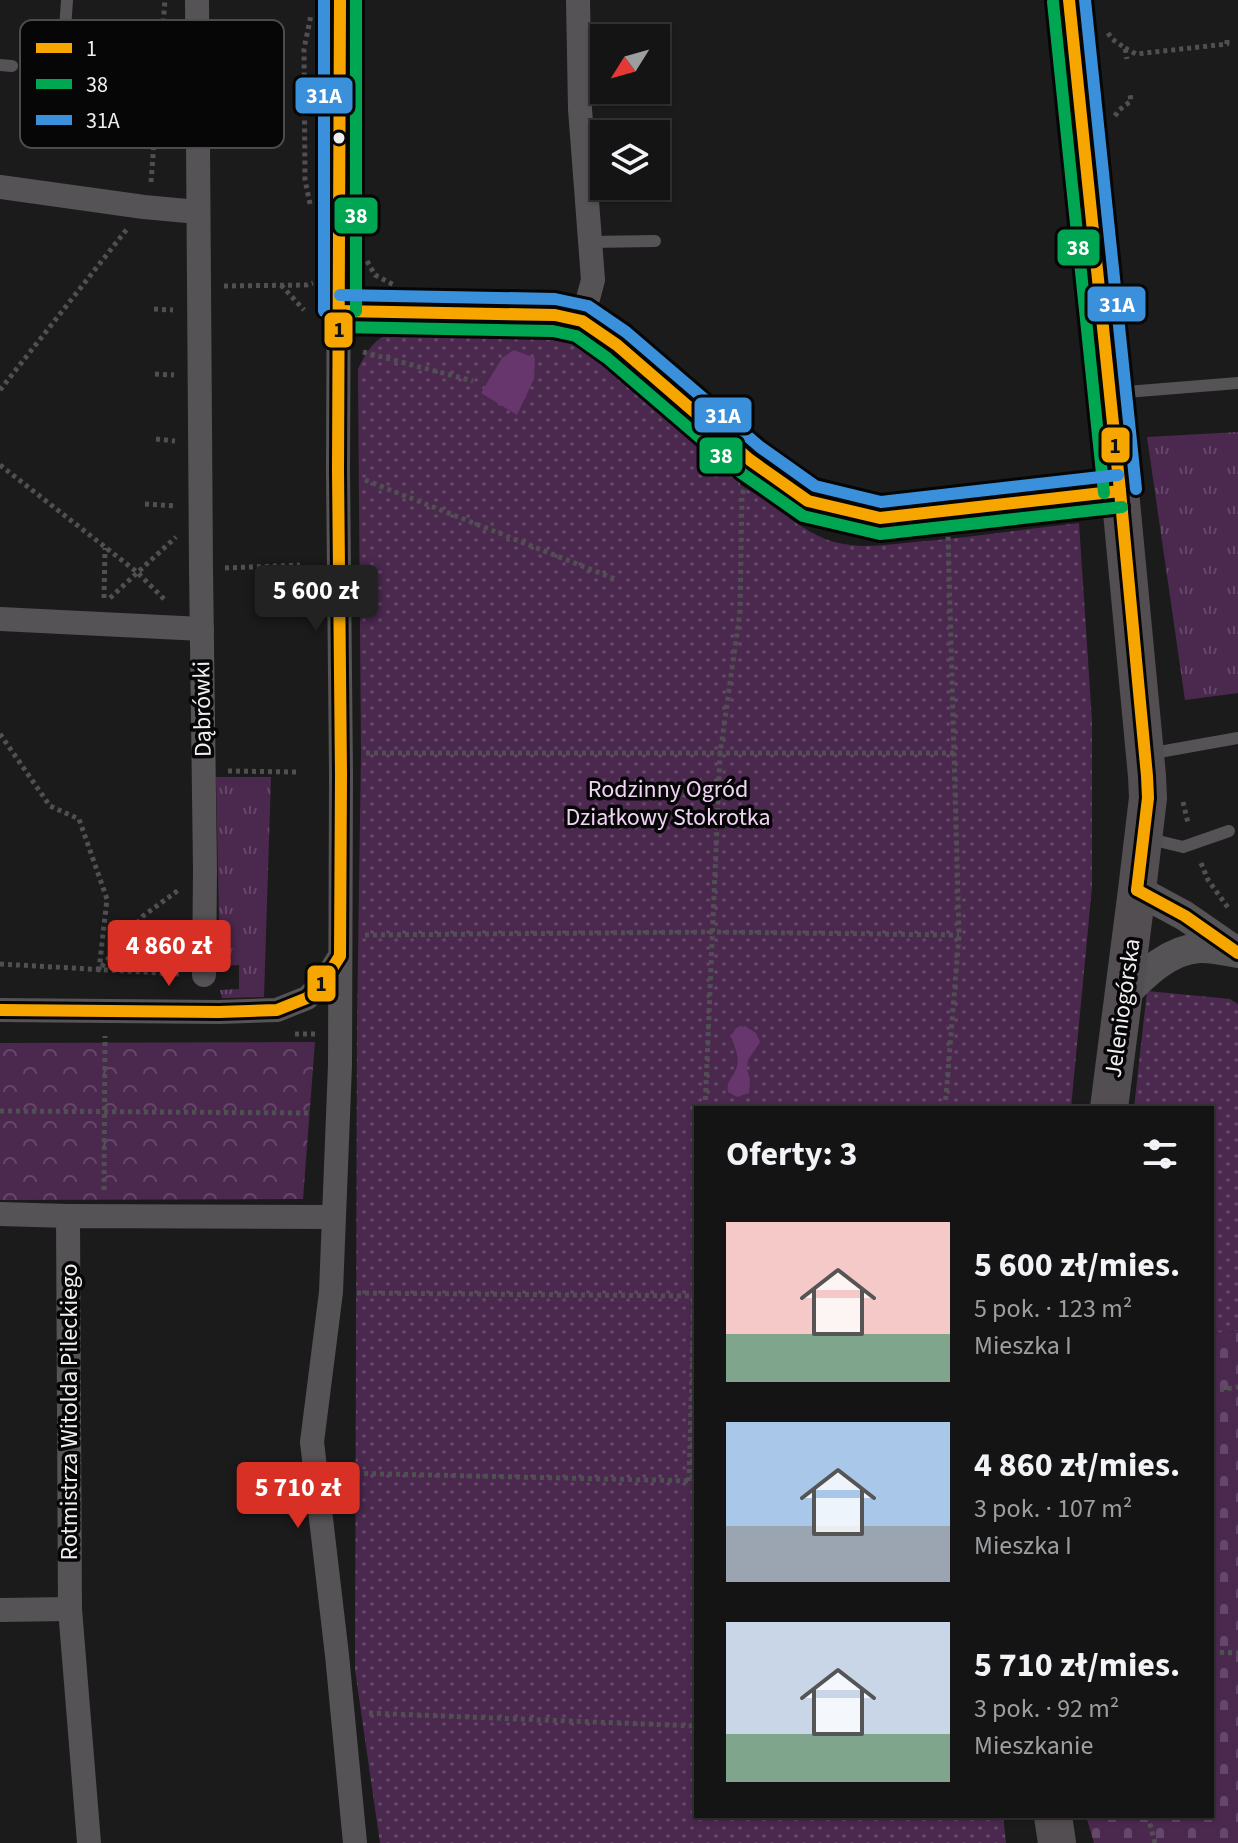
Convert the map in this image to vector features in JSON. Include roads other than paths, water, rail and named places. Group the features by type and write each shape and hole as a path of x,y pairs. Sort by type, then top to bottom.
{"main road":[{"name":"Jeleniogórska","path":"1069,0 1148,798 1109,1106"},
{"path":"1053,1818 1057,1843"}],"street":[{"name":"Dąbrówki","path":"197,0 197,20"},
{"path":"340,0 339,1113 331,1292 312,1442 355,1843"},
{"path":"578,0 580,109 593,280 582,321"},
{"name":"Dąbrówki","path":"198,148 204,975"},
{"path":"0,187 198,212"},
{"path":"340,311 555,315 582,321 617,345 750,460 808,501 880,518 1120,491"},
{"path":"0,619 202,629"},
{"path":"1137,890 1185,916 1238,953"},
{"path":"0,1010 277,1010 307,998 324,981 340,945"},
{"path":"1123,996 1168,957 1199,948 1238,953"},
{"path":"0,1214 334,1217"},
{"name":"Rotmistrza Witolda Pileckiego","path":"68,1216 70,1609 89,1843"},
{"path":"0,1610 70,1609"}],"lane":[{"path":"66,20 67,0"},
{"path":"590,242 655,241"},
{"path":"1110,394 1238,383"},
{"path":"1145,755 1238,738"},
{"path":"1143,837 1183,847 1229,831"}],"park label":[{"name":"Rodzinny Ogród Działkowy Stokrotka","path":"668,803"}]}
